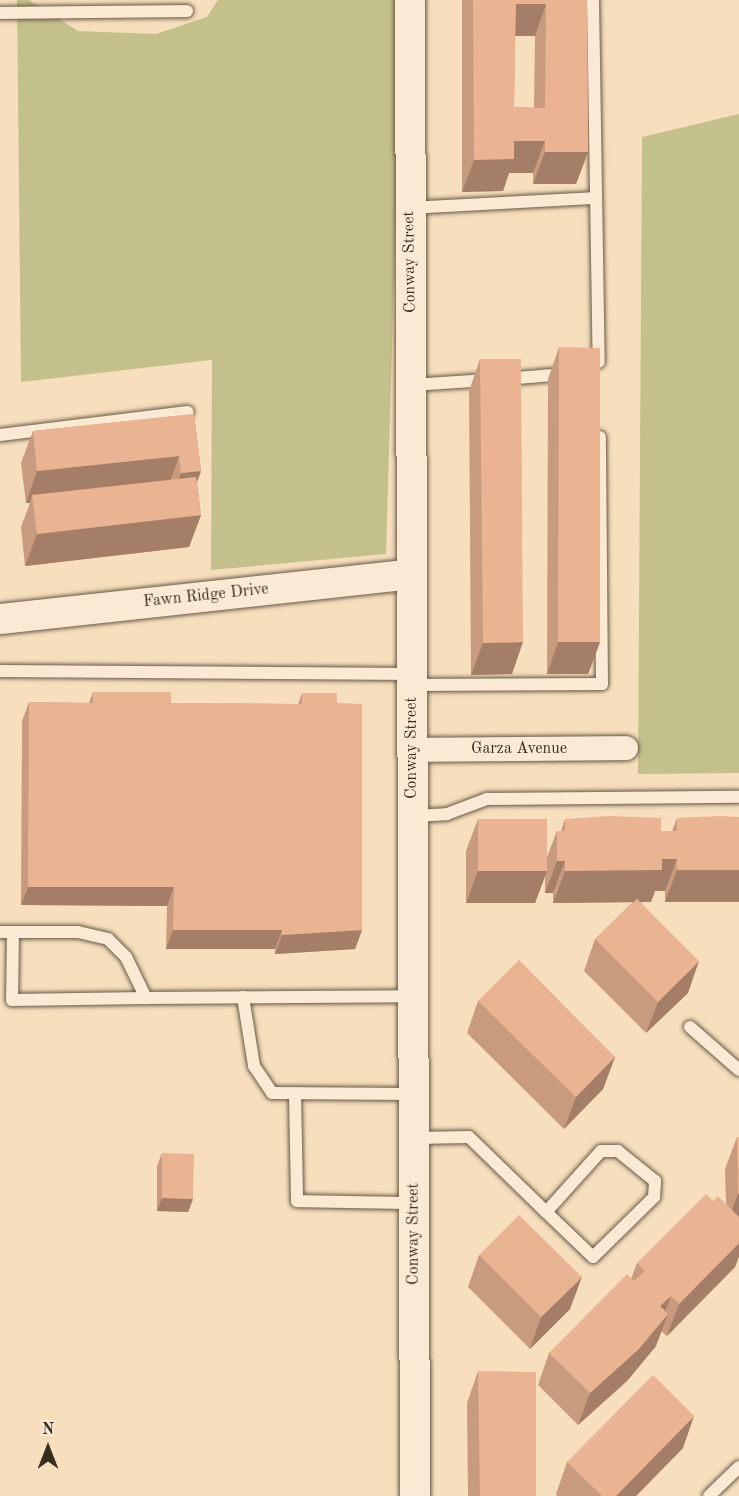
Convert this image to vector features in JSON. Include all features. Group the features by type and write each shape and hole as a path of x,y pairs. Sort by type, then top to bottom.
{"street":[{"name":"Conway Street","path":"410,0 414,1496"},
{"name":"Fawn Ridge Drive","path":"0,619 412,573"},
{"name":"Garza Avenue","path":"412,750 627,748"}],"lane":[{"path":"411,385 599,372 593,0"},
{"path":"0,12 187,11"},
{"path":"410,208 596,198"},
{"path":"0,435 188,412"},
{"path":"0,671 602,684 600,418"},
{"path":"412,816 447,814 487,799 739,797"},
{"path":"146,998 126,957 108,939 78,932 6,932 12,1000 413,996"},
{"path":"243,997 254,1066 272,1093 414,1094"},
{"path":"690,1027 739,1070"},
{"path":"295,1093 297,1201 414,1203"},
{"path":"414,1138 469,1137 546,1212 593,1257 654,1197 655,1181 618,1150 601,1150 546,1212"},
{"path":"709,1496 739,1467"}],"shaded area":[{"path":"17,0 29,0 78,31 156,34 207,17 218,0 402,0 386,554 211,570 212,360 21,382"},
{"path":"739,114 739,773 638,774 642,137"}],"building":[{"path":"473,0 587,0 588,152 545,152 545,141 514,141 514,159 474,160","holes":["516,4 546,4 545,108 514,107"]},
{"path":"559,347 600,348 600,642 558,642"},
{"path":"480,359 521,359 523,642 483,643"},
{"path":"194,414 201,471 181,473 179,456 37,471 33,431"},
{"path":"196,477 201,515 37,534 32,495"},
{"path":"93,692 171,692 171,703 302,704 302,693 337,693 337,703 362,704 362,930 282,935 282,930 173,930 174,887 28,887 29,702 93,703"},
{"path":"609,816 661,818 661,831 677,831 677,818 739,817 739,870 677,870 677,859 662,859 662,870 565,871 565,861 557,861 557,831 565,831 565,819"},
{"path":"478,819 547,819 547,871 478,871"},
{"path":"637,899 699,961 658,1002 595,939"},
{"path":"519,960 615,1057 576,1097 478,1001"},
{"path":"737,1137 739,1137 739,1194 738,1194"},
{"path":"162,1153 194,1154 193,1199 162,1198"},
{"path":"706,1194 713,1201 718,1196 739,1217 739,1243 679,1304 671,1296 660,1306 668,1314 639,1349 590,1393 549,1353 627,1274 634,1281 645,1271 637,1263"},
{"path":"519,1215 582,1277 541,1317 479,1255"},
{"path":"478,1371 536,1372 536,1496 480,1496"},
{"path":"653,1375 694,1416 616,1496 602,1496 567,1462"}]}
